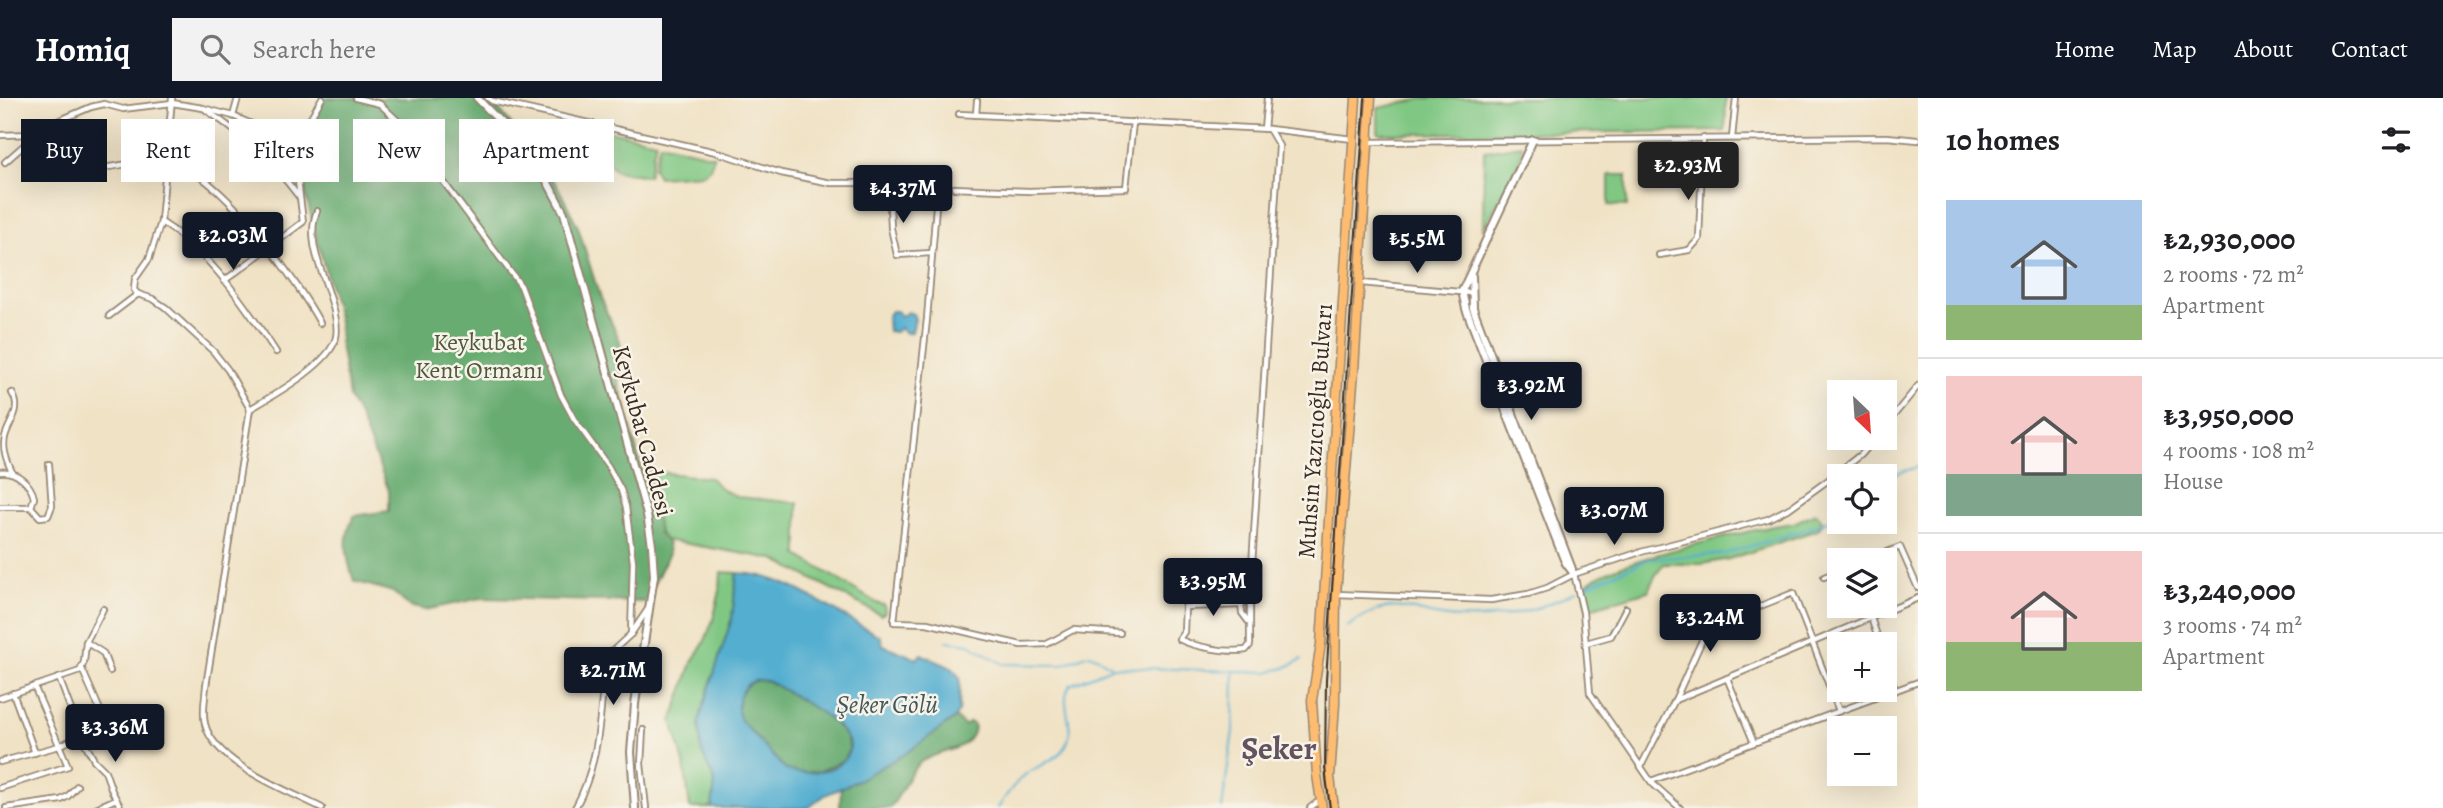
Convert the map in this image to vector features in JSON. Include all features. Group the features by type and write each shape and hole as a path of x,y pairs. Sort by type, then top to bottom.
{"highway":[{"name":"Muhsin Yazıcıoğlu Bulvarı","path":"1321,804 1312,689 1321,644 1354,139 1354,98"},
{"name":"Muhsin Yazıcıoğlu Bulvarı","path":"1334,808 1330,777 1335,705 1336,594 1368,142 1374,98"}],"street":[{"path":"233,116 238,98"},
{"path":"311,119 323,98"},
{"path":"356,98 380,104 399,122 521,286 561,396 581,430 612,473 625,500 634,575 631,634"},
{"name":"Keykubat Caddesi","path":"477,98 517,139 538,166 556,196 567,222 649,525 654,565 635,704 632,752 635,808"},
{"path":"488,98 716,152 781,173 831,183 889,183 891,228 897,255 933,253"},
{"path":"1250,596 1241,605 1185,607 1184,632 1179,639 1193,645 1244,651 1250,645 1250,596 1279,146 1267,129 1266,98"},
{"path":"1732,138 1736,98"},
{"path":"63,119 99,105 123,109 172,100 240,119"},
{"path":"170,119 172,100"},
{"path":"976,101 976,115"},
{"path":"203,108 254,146 302,201"},
{"path":"959,114 1267,129 1354,139"},
{"path":"954,188 1030,191 1126,188 1133,122"},
{"path":"0,135 21,136"},
{"path":"1368,142 1887,137 1918,140"},
{"path":"1659,255 1686,251 1699,239 1703,138"},
{"path":"1533,141 1462,291 1466,309 1564,562 1574,574"},
{"path":"5,162 21,147"},
{"path":"109,167 121,166"},
{"path":"938,181 933,253 894,622 927,623 1021,645 1047,644 1073,630 1121,633"},
{"path":"165,182 161,222 149,260 135,282 134,290 166,307 213,351 228,370 250,409 206,686 204,719 211,740 226,757 322,808"},
{"path":"207,182 226,198 267,247 306,298 320,323"},
{"path":"224,281 303,223 298,182"},
{"path":"250,409 305,374 326,354 335,340 331,304 313,240 312,224 317,211"},
{"path":"161,222 197,248 252,316 276,352"},
{"path":"1473,271 1473,308 1574,574 1583,612 1590,692 1651,781 1680,808"},
{"path":"1360,283 1471,293"},
{"path":"109,316 138,294"},
{"path":"1897,411 1918,386"},
{"path":"12,393 16,401 16,411 4,446 12,472 32,490 34,498 31,507"},
{"path":"1336,594 1500,600 1538,592 1574,574 1637,553 1768,519 1791,507 1864,450"},
{"path":"31,507 38,516 44,518 51,511 49,464"},
{"path":"0,472 12,472"},
{"path":"0,507 31,507"},
{"path":"1897,548 1900,547 1918,589"},
{"path":"1641,766 1675,701 1708,628 1793,593 1839,711"},
{"path":"1897,607 1918,598"},
{"path":"1241,605 1244,616 1249,621"},
{"path":"575,808 595,756 606,657 631,634 650,606"},
{"path":"1586,643 1611,636 1626,608"},
{"path":"0,762 59,746 104,723 82,669 86,642 103,609"},
{"path":"1675,701 1871,618 1876,632"},
{"path":"86,642 103,653 110,671"},
{"path":"0,698 77,673 82,669"},
{"path":"59,678 81,736 94,760 104,769 121,808"},
{"path":"1727,678 1754,743"},
{"path":"1897,689 1918,682"},
{"path":"0,788 67,767 68,764 34,685"},
{"path":"13,693 35,752"},
{"path":"1651,781 1863,702"},
{"path":"643,730 641,764 646,808"},
{"path":"6,808 61,800 77,786"},
{"path":"96,808 116,799"},
{"path":"1310,808 1321,804"}],"green space":[{"name":"Keykubat Kent Ormanı","path":"326,98 492,98 507,119 459,119 459,182 554,182 578,227 600,298 620,341 622,360 619,384 642,471 649,471 659,533 667,542 669,553 645,602 481,598 425,610 409,606 393,592 354,581 346,548 350,524 354,516 389,511 389,491 360,418 349,398 339,322 302,182 339,182 339,119 314,118"},
{"path":"1427,98 1726,98 1725,131 1378,132 1378,108"},
{"path":"614,132 656,141 648,176 616,171"},
{"path":"660,143 714,156 710,168 703,174 658,177 653,168"},
{"path":"1522,145 1520,162 1483,229 1484,151"},
{"path":"1609,175 1627,175 1627,206 1609,205"},
{"path":"649,471 710,478 723,490 738,497 798,503 798,555 884,605 885,612 881,615 774,559 665,540 659,534"},
{"path":"1815,513 1822,520 1817,530 1729,559 1702,564 1664,564 1648,591 1587,609 1585,587 1595,578 1615,569 1703,542 1794,523"},
{"path":"721,572 737,573 732,618 699,720 701,750 715,782 712,808 690,808 684,763 672,721 693,660 704,643 713,620 720,591"},
{"path":"757,680 768,681 830,719 847,740 849,750 844,760 820,771 802,773 786,770 739,716 738,703 742,691"},
{"path":"955,718 965,726 970,722 974,725 973,734 962,745 918,765 889,808 840,808 841,788 905,754"}],"water":[{"path":"891,311 897,311 901,316 908,312 913,314 915,319 912,332 906,333 900,328 896,332 888,331 887,317"},
{"name":"Şeker Gölü","path":"737,573 756,575 792,587 880,636 883,645 917,659 921,654 952,668 960,678 959,710 955,718 905,754 825,795 808,808 712,808 715,782 701,750 699,720 732,618","holes":["757,680 768,681 816,709 839,728 850,747 841,762 814,772 786,770 742,722 738,709 742,691"]}],"waterway":[{"path":"1897,473 1918,467"},
{"path":"1584,587 1649,559 1724,554 1827,521"},
{"path":"1347,627 1365,616 1392,607 1460,618 1490,617 1549,604 1576,591"},
{"path":"947,641 969,644 1003,664 1061,665 1089,654 1112,667 1267,672 1285,668 1302,659"},
{"path":"998,808 1022,778 1053,759 1066,745 1070,730 1066,699 1070,685 1111,668"},
{"path":"1222,808 1233,731 1234,670"}],"tram line":[{"path":"1330,808 1325,768 1326,680 1365,98"}],"district":[{"name":"Şeker","path":"1279,748"}]}
